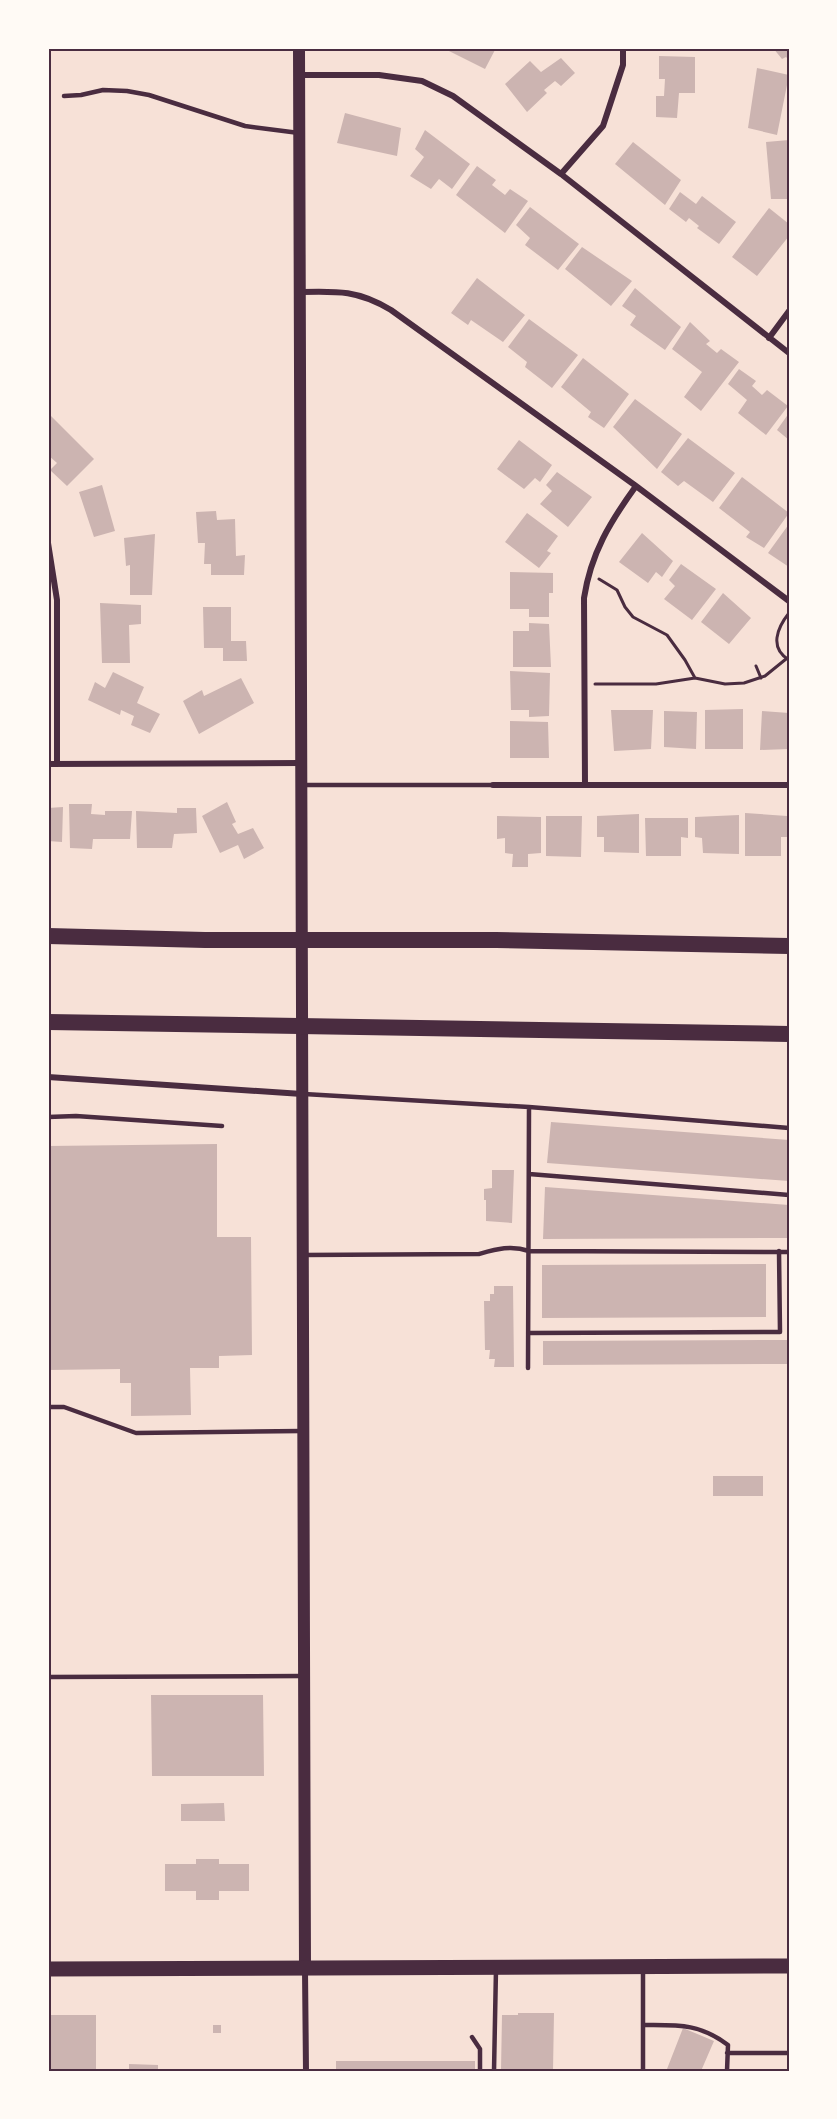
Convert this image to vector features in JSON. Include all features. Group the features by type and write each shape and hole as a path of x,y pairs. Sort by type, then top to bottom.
{"highway":[{"path":"48,936 205,940 496,940 789,946"},
{"path":"719,945 789,940"},
{"path":"48,1022 789,1034"}],"main road":[{"path":"299,48 305,1969"},
{"path":"48,1969 789,1966"}],"street":[{"path":"561,174 603,126 623,65 623,48"},
{"path":"299,75 379,75 422,81 453,96 561,174 789,353"},
{"path":"300,292 357,294 380,303 636,486 789,601"},
{"path":"769,338 789,310"},
{"path":"585,784 584,598 588,573 599,544 614,517 636,486"},
{"path":"48,543 57,600 57,764"},
{"path":"48,764 301,763"},
{"path":"493,785 789,784"},
{"path":"48,1077 302,1094"},
{"path":"305,1969 306,2071"}],"lane":[{"path":"64,96 103,90 127,91 149,95 245,126 299,133"},
{"path":"302,784 493,785"},
{"path":"302,1094 529,1107 789,1128"},
{"path":"528,1368 529,1107"},
{"path":"48,1117 76,1116 222,1126"},
{"path":"529,1174 789,1195"},
{"path":"303,1255 479,1254 504,1247 518,1247 529,1251 789,1252"},
{"path":"529,1333 780,1332 779,1251"},
{"path":"48,1407 64,1407 135,1433 304,1431"},
{"path":"48,1677 304,1676"},
{"path":"494,2071 496,1966"},
{"path":"643,1966 643,2071"},
{"path":"643,2025 687,2025 719,2038 728,2045 727,2071"},
{"path":"472,2037 480,2049 480,2071"},
{"path":"728,2053 789,2053"}],"path":[{"path":"588,573 613,586 633,617 658,628 667,635 686,660 694,678"},
{"path":"584,684 656,684 694,678 736,684 761,678 788,660 778,649 776,637 789,613"},
{"path":"756,666 761,678"}],"building":[{"path":"443,48 496,48 485,69"},
{"path":"773,48 789,48 789,60 786,57 782,59"},
{"path":"659,56 695,57 695,93 679,93 677,118 656,117 656,96 664,96 665,79 659,79"},
{"path":"561,58 575,73 561,86 555,81 544,90 547,93 527,112 505,84 530,61 541,72"},
{"path":"757,68 789,75 777,135 748,128"},
{"path":"345,113 401,128 397,156 337,143"},
{"path":"425,130 470,164 452,189 439,179 431,189 410,176 424,157 415,149"},
{"path":"789,140 789,199 771,199 766,142"},
{"path":"633,142 681,180 665,205 615,164"},
{"path":"477,166 496,180 492,185 505,195 510,189 528,201 505,233 456,195"},
{"path":"680,192 696,204 702,196 736,222 719,244 697,228 699,226 689,218 686,222 669,209"},
{"path":"530,207 579,244 558,270 525,245 530,238 516,225"},
{"path":"769,208 789,224 789,236 757,276 732,257"},
{"path":"582,247 632,281 611,306 565,269"},
{"path":"477,278 525,315 503,342 471,320 468,325 451,313"},
{"path":"635,288 681,327 665,350 630,325 636,316 622,306"},
{"path":"529,319 578,355 552,388 525,367 527,362 508,347"},
{"path":"690,322 710,341 706,344 717,353 721,349 739,362 701,411 684,397 702,372 672,349"},
{"path":"583,358 629,394 604,428 588,417 591,412 561,387"},
{"path":"739,369 756,381 752,386 762,395 767,390 788,406 766,435 738,413 747,400 728,384"},
{"path":"635,399 682,434 657,469 613,427"},
{"path":"48,413 94,459 67,486 50,470 57,463 48,455"},
{"path":"789,413 789,440 777,430"},
{"path":"688,438 735,473 713,502 684,481 678,486 661,472"},
{"path":"519,440 552,465 540,482 535,478 524,489 497,469"},
{"path":"557,472 592,497 568,527 540,504 552,491 546,485"},
{"path":"742,477 789,513 764,548 746,537 750,532 719,508"},
{"path":"102,485 115,531 94,537 79,492"},
{"path":"216,511 217,520 235,519 236,556 245,555 244,575 211,575 211,564 204,564 205,543 198,543 196,512"},
{"path":"527,513 558,536 547,551 551,553 539,568 505,542"},
{"path":"789,524 789,567 768,553"},
{"path":"642,533 673,561 662,577 656,572 648,583 619,562"},
{"path":"155,534 152,595 130,595 130,565 126,566 124,538"},
{"path":"681,564 716,589 692,620 664,599 675,586 669,580"},
{"path":"510,572 553,573 553,593 549,593 549,617 529,617 529,609 510,609"},
{"path":"723,593 751,618 729,644 701,622"},
{"path":"100,603 141,605 141,624 129,625 130,663 102,663"},
{"path":"203,607 231,607 231,641 246,641 247,661 223,661 223,648 204,648"},
{"path":"529,623 549,624 551,667 513,667 513,631 529,631"},
{"path":"510,671 550,673 549,716 529,717 529,710 511,710"},
{"path":"113,672 144,687 137,703 160,714 150,733 131,725 134,716 121,710 120,715 88,700 95,682 105,688"},
{"path":"241,678 254,703 199,734 183,701 202,690 204,696"},
{"path":"743,709 743,749 705,749 705,710"},
{"path":"611,710 653,710 651,749 614,751"},
{"path":"664,711 697,712 696,749 664,747"},
{"path":"762,711 789,713 789,749 760,750"},
{"path":"510,721 548,722 549,758 510,758"},
{"path":"227,802 236,822 232,824 238,834 253,828 264,848 244,859 238,845 220,853 202,816"},
{"path":"69,804 92,804 91,814 105,815 105,811 132,811 130,839 93,839 92,849 70,848"},
{"path":"63,807 62,842 48,841 48,808"},
{"path":"177,808 196,808 197,833 174,834 172,848 137,848 136,811 177,813"},
{"path":"745,813 787,816 788,837 781,837 781,856 745,856"},
{"path":"639,814 639,853 604,852 604,837 597,837 597,816"},
{"path":"739,815 739,854 703,853 702,838 695,837 695,817"},
{"path":"497,816 541,817 541,853 528,854 528,867 512,867 513,854 505,853 505,838 497,839"},
{"path":"546,816 582,816 581,857 546,856"},
{"path":"645,818 688,818 688,838 681,837 681,856 646,856"},
{"path":"551,1122 789,1140 789,1181 547,1163"},
{"path":"217,1144 217,1237 251,1237 252,1355 219,1356 219,1368 190,1368 191,1415 131,1416 131,1383 120,1383 120,1369 48,1370 48,1146"},
{"path":"492,1170 514,1170 512,1223 486,1221 484,1189 492,1188"},
{"path":"545,1187 789,1205 789,1238 543,1239"},
{"path":"766,1264 766,1317 542,1318 542,1265"},
{"path":"494,1286 513,1286 514,1367 494,1367 495,1359 489,1359 490,1350 485,1350 484,1301 490,1301 490,1294 494,1294"},
{"path":"789,1340 789,1364 543,1365 543,1341"},
{"path":"713,1476 763,1476 763,1496 713,1496"},
{"path":"151,1695 263,1695 264,1776 152,1776"},
{"path":"224,1803 225,1821 181,1821 181,1804"},
{"path":"196,1859 219,1859 219,1864 249,1864 249,1891 219,1891 219,1900 196,1900 196,1891 165,1891 165,1864 196,1864"},
{"path":"518,2013 554,2013 553,2071 501,2071 502,2015 518,2015"},
{"path":"48,2015 96,2015 96,2071 48,2071"},
{"path":"213,2025 221,2025 221,2033 213,2033"},
{"path":"683,2028 714,2041 701,2071 667,2069"},
{"path":"336,2061 475,2061 475,2071 336,2071"},
{"path":"129,2064 158,2065 158,2071 129,2071"}]}
